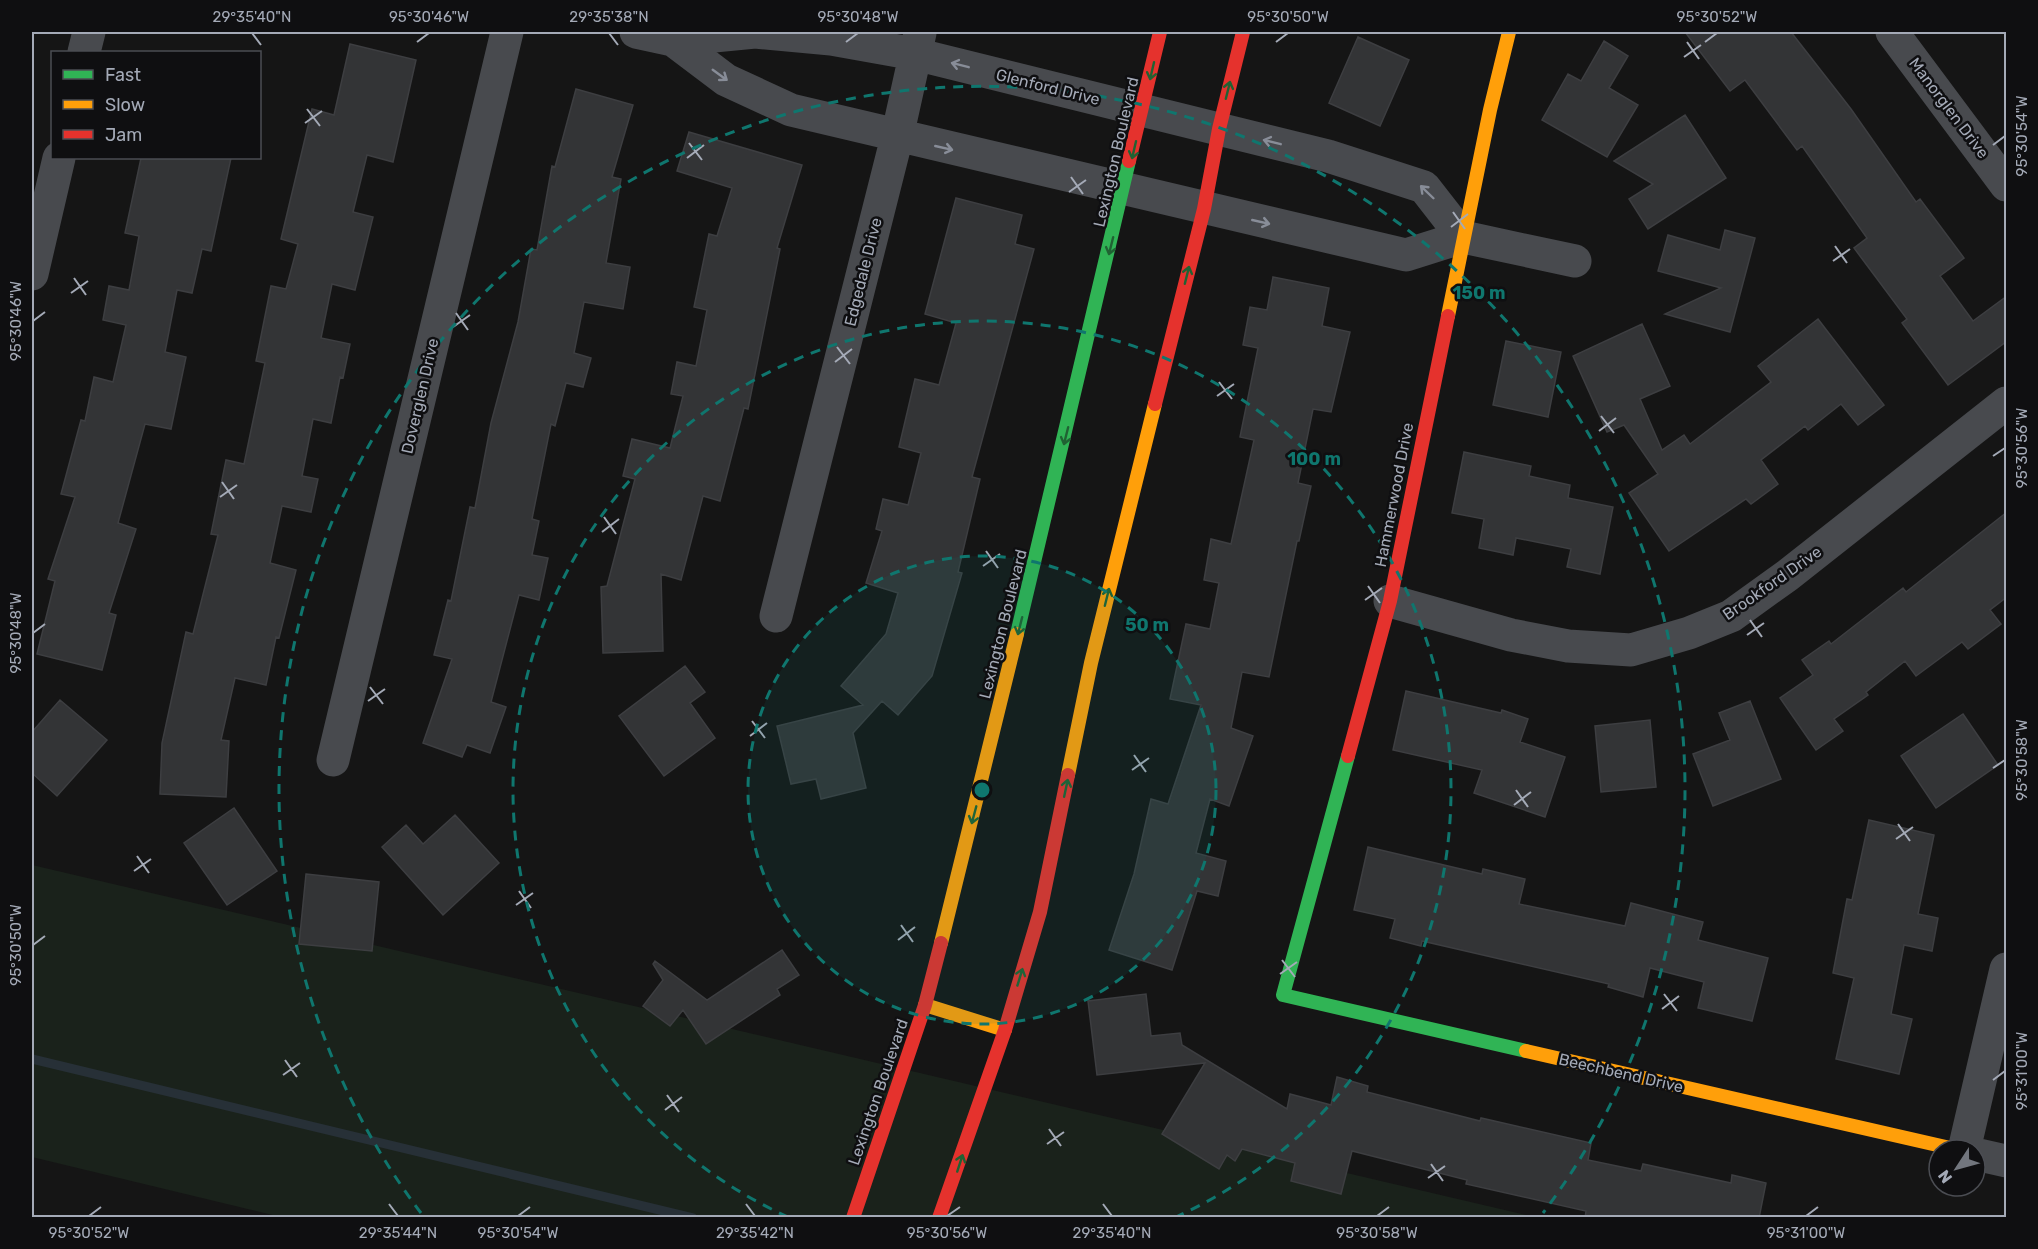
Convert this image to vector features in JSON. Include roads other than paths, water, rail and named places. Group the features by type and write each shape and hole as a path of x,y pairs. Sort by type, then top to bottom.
{"street":[{"path":"84,51 89,32"},
{"name":"Doverglen Drive","path":"333,760 507,32"},
{"name":"Glenford Drive","path":"636,32 673,40 755,32 831,39 918,43 1143,110 1328,156 1424,187 1464,237"},
{"name":"Lexington Boulevard","path":"852,1218 924,1005 980,790 1125,189 1160,32"},
{"path":"939,1218 1005,1030 1040,912 1091,663 1204,209 1219,129 1243,32"},
{"name":"Hammerwood Drive","path":"1282,995 1390,601 1490,110 1509,32"},
{"name":"Manorglen Drive","path":"1892,32 2007,184"},
{"name":"Glenford Drive","path":"673,40 726,80 790,110 897,137 1406,255 1464,237 1575,261"},
{"name":"Edgedale Drive","path":"776,616 897,137 918,43"},
{"path":"32,274 59,159"},
{"name":"Brookford Drive","path":"1390,601 1511,635 1568,646 1631,650 1689,633 1731,616 1788,575 2007,403"},
{"path":"1967,1138 2007,969"},
{"name":"Beechbend Drive","path":"1282,995 1927,1143"},
{"path":"924,1005 1005,1030"},
{"path":"1987,1157 2007,1161"}],"waterway":[{"path":"32,1059 693,1218"}]}
